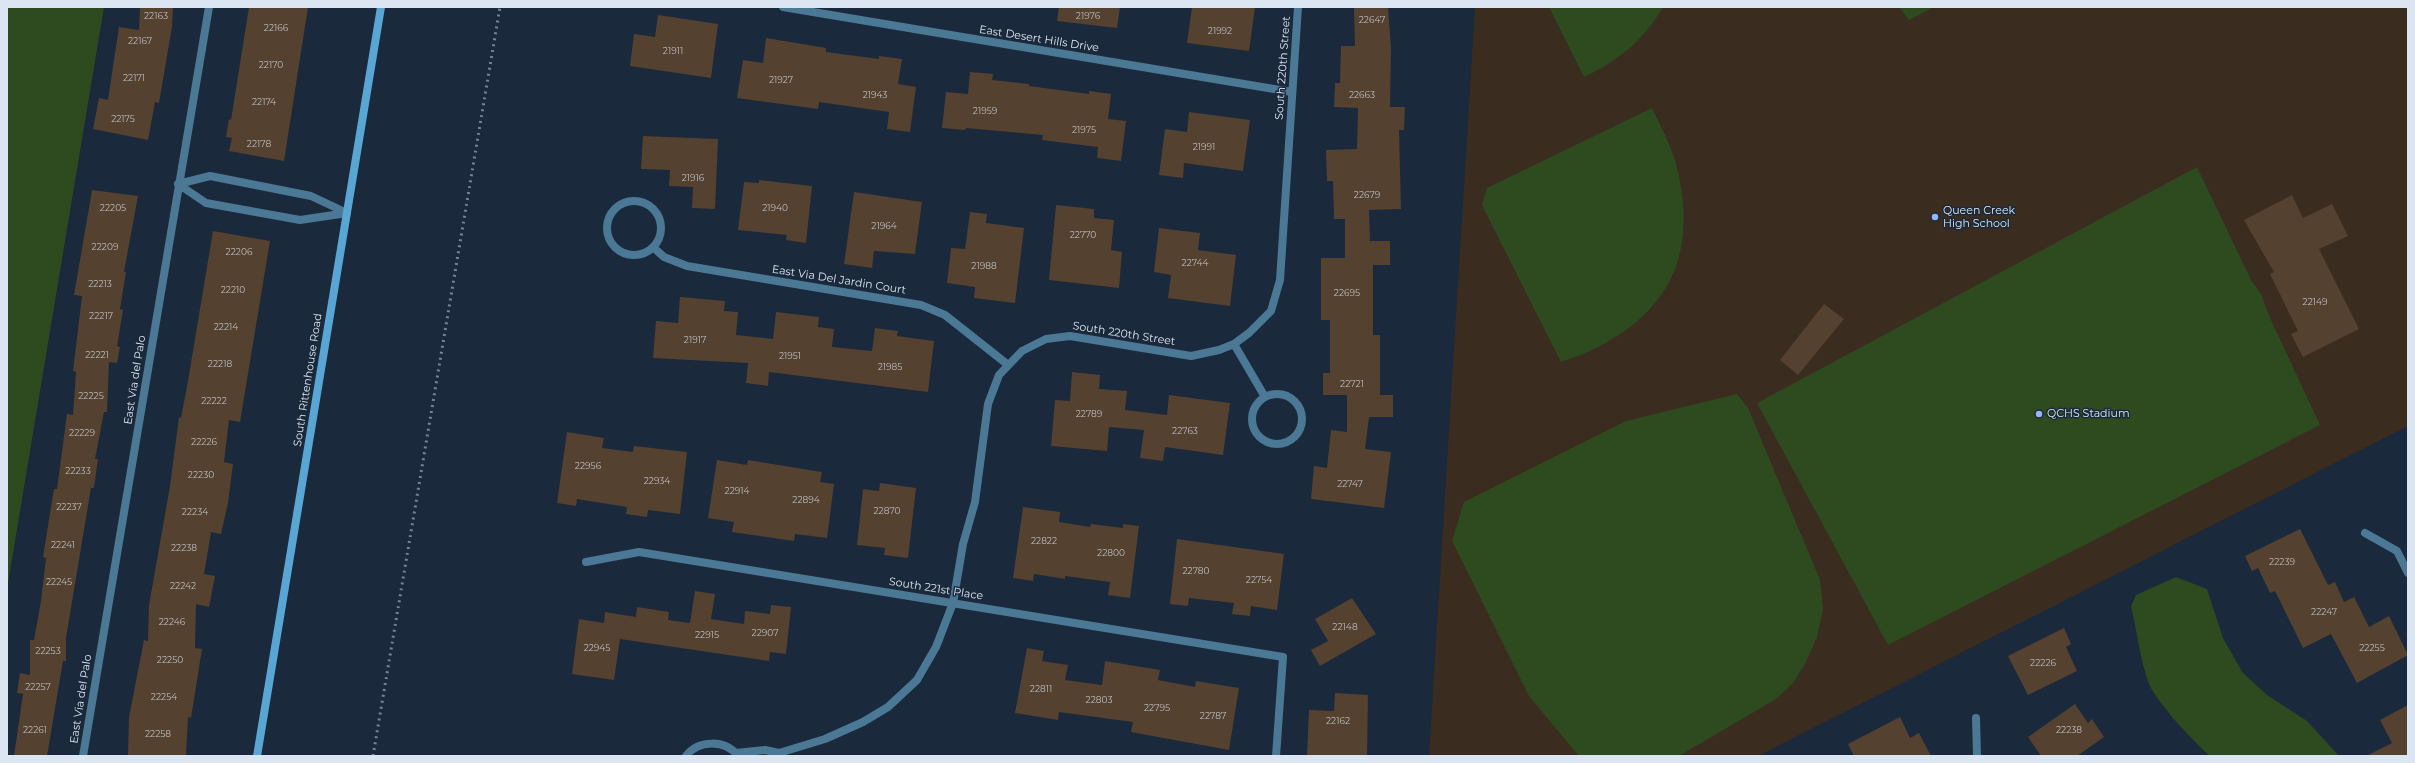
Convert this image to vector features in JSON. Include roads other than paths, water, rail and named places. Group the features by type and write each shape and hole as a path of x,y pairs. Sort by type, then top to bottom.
{"main road":[{"name":"South Rittenhouse Road","path":"257,756 381,7"}],"street":[{"name":"East Via del Palo","path":"83,756 178,184 209,7"},
{"name":"East Desert Hills Drive","path":"783,7 1292,92"},
{"name":"South 220th Street","path":"737,755 766,750 778,754 825,739 863,722 888,707 917,680 936,647 954,603 963,544 975,502 988,404 999,375 1007,364 1022,351 1046,339 1070,336 1191,356 1219,350 1234,344 1249,333 1271,311 1280,280 1298,7"},
{"path":"178,184 210,176 310,196 347,213"},
{"path":"178,184 206,203 300,220 347,213"},
{"path":"634,200 651,206 659,218 662,231 654,248 638,255 629,255 614,247 609,239 607,226 611,214 616,207 634,200"},
{"name":"East Via Del Jardin Court","path":"654,248 664,257 687,266 921,305 945,316 1007,364"},
{"path":"1234,344 1265,397"},
{"path":"1276,393 1283,394 1292,398 1301,410 1302,419 1300,429 1295,437 1287,442 1273,444 1265,441 1255,430 1252,422 1254,408 1265,397 1276,393"},
{"path":"2365,533 2397,551 2408,573"},
{"name":"South 221st Place","path":"586,562 639,552 1283,657 1276,756"},
{"path":"1976,718 1977,756"},
{"path":"686,756 697,746 707,743 717,744 737,755"}],"railway":[{"path":"373,756 500,7"}],"place":[{"name":"Queen Creek High School","path":"1935,217"},
{"name":"QCHS Stadium","path":"2039,414"}]}
